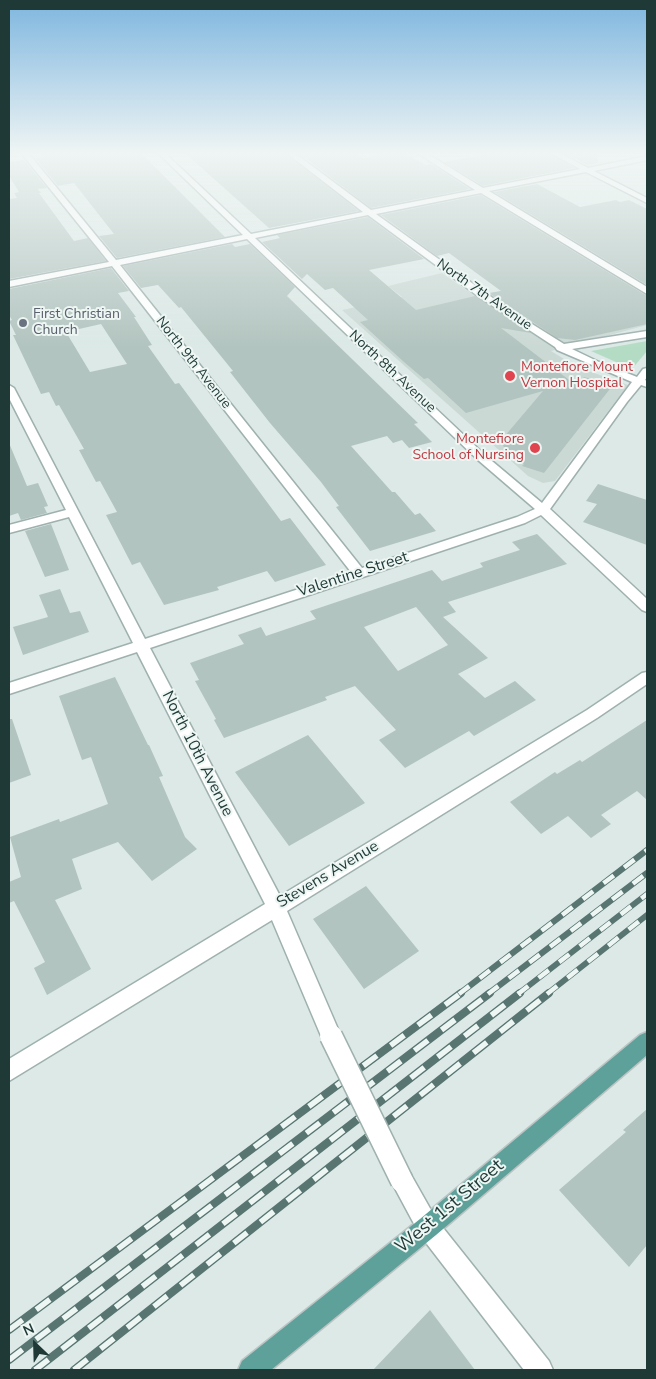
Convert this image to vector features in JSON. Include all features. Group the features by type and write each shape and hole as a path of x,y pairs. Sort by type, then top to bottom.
{"main road":[{"name":"West 1st Street","path":"251,1370 428,1227 647,1042"}],"street":[{"name":"North 9th Avenue","path":"78,218 359,573"},
{"name":"North 8th Avenue","path":"229,218 482,458 543,510 647,607"},
{"path":"9,284 349,218"},
{"name":"North 7th Avenue","path":"377,218 471,288 560,348 588,362 645,379"},
{"path":"528,218 647,291"},
{"path":"560,348 647,334"},
{"name":"Valentine Street","path":"9,689 521,520 543,510 623,400 645,379"},
{"name":"North 10th Avenue","path":"9,388 276,907 331,1036 402,1181 428,1227 540,1370"},
{"path":"9,529 73,512"},
{"name":"Stevens Avenue","path":"9,1072 592,714 647,677"}],"shaded area":[{"name":"Montefiore Mount Vernon Hospital","path":"596,268 647,298 647,325 551,351 577,367 628,385 555,481 543,483 528,476 342,310 402,297 388,286 442,273 476,297"}],"green space":[{"path":"647,341 647,351 632,369 591,351"}],"building":[{"path":"9,218 57,218 74,241 88,238 106,261 9,279"},
{"path":"102,218 206,218 225,237 117,258 99,236 114,234"},
{"path":"258,218 320,218 269,228"},
{"path":"361,218 370,218 424,259 369,270 416,310 475,296 531,333 501,328 577,386 584,377 613,385 544,473 522,466 524,464 506,452 502,443 504,437 543,391 466,413 428,378 424,379 360,322 368,320 333,288 325,290 307,274 302,279 262,242 280,238 277,235"},
{"path":"386,218 519,218 647,296 647,324 575,340 557,338 489,293 501,291 449,253 437,256"},
{"path":"537,218 647,218 647,285"},
{"path":"232,244 235,247 250,244 295,287 287,296 418,423 414,424 432,442 409,448 402,440 393,443 387,436 351,446 415,515 420,513 436,531 370,551 336,507 339,506 321,482 270,423 230,372 233,371 181,307 179,308 158,285 141,288 123,266"},
{"path":"111,268 129,291 118,293 136,317 134,317 152,345 148,346 175,384 179,383 281,521 290,518 326,565 275,582 267,571 217,587 219,590 164,605 140,562 132,565 106,515 117,512 100,481 96,482 79,450 84,449 59,405 56,406 49,392 41,394 13,335 16,335 9,321 12,320 9,315 9,289","holes":["101,324 127,364 90,372 66,332"]},
{"path":"9,443 27,486 38,483 48,506 44,507 47,513 21,520 18,513 9,516"},
{"path":"598,484 647,500 647,545 583,522 597,504 586,501"},
{"path":"51,524 69,570 45,577 25,531"},
{"path":"537,534 567,564 448,602 456,612 443,617 488,658 458,674 485,698 515,681 536,700 474,736 469,731 405,768 379,740 396,730 355,686 325,697 327,700 224,738 195,681 199,680 190,663 244,644 238,635 261,627 266,636 316,619 310,611 432,570 442,581 483,567 480,563 520,550 512,542","holes":["416,607 448,645 398,671 364,627"]},
{"path":"60,589 70,613 80,611 89,632 23,655 13,627 48,617 39,595"},
{"path":"115,677 163,776 159,777 185,837 197,849 152,881 118,842 72,859 82,889 55,900 91,969 47,995 34,968 45,962 14,901 9,903 9,882 21,877 10,837 59,819 60,822 108,804 91,757 82,760 59,696"},
{"path":"9,719 12,719 31,775 9,783"},
{"path":"647,720 647,800 637,791 601,815 611,824 591,838 568,816 541,834 510,802 555,772 557,774 580,760 582,762"},
{"path":"308,735 365,803 289,846 235,772"},
{"path":"366,886 419,951 364,989 313,919"},
{"path":"647,1109 647,1245 629,1267 559,1190 626,1132 623,1130"},
{"path":"430,1310 475,1370 373,1370"}],"railway":[{"path":"459,994 647,850"},
{"path":"488,994 647,873"},
{"path":"518,994 647,894"},
{"path":"547,994 647,915"},
{"path":"9,1330 461,993"},
{"path":"9,1360 490,993"},
{"path":"35,1370 520,993"},
{"path":"74,1370 549,993"}],"place":[{"name":"First Christian Church","path":"23,323"},
{"name":"Montefiore Mount Vernon Hospital","path":"510,376"},
{"name":"Montefiore School of Nursing","path":"535,448"}]}
